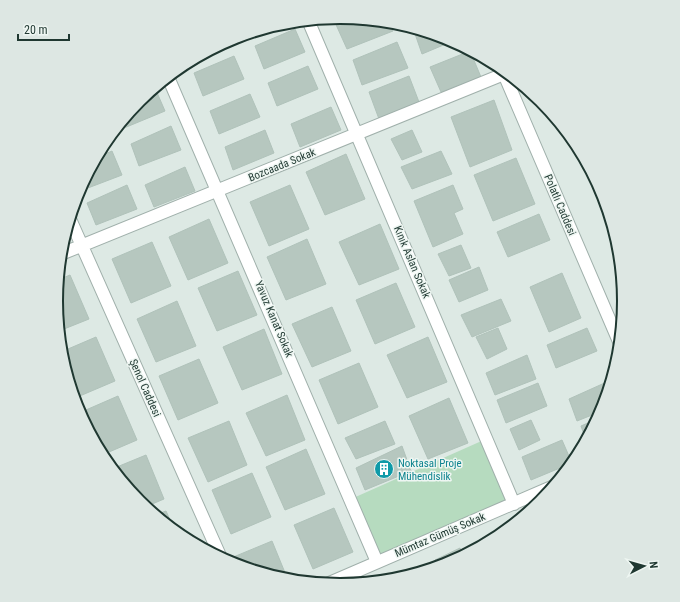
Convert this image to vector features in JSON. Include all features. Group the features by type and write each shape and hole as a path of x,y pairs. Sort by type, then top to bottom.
{"street":[{"name":"Kınık Aslan Sokak","path":"310,26 358,134 514,504"},
{"name":"Bozcaada Sokak","path":"67,252 358,134 496,73"},
{"name":"Polatlı Caddesi","path":"506,79 615,333"},
{"name":"Yavuz Kanat Sokak","path":"170,82 219,191 377,562"},
{"name":"Şenol Caddesi","path":"73,226 216,548"},
{"name":"Mümtaz Gümüş Sokak","path":"341,578 541,492"}],"green space":[{"path":"486,439 514,504 377,562 351,499"}],"building":[{"path":"336,24 376,26 392,29 393,31 347,49"},
{"path":"295,29 305,52 264,69 255,46"},
{"path":"415,34 445,45 422,54"},
{"path":"397,42 408,68 362,85 353,60"},
{"path":"464,53 473,58 481,77 441,92 430,67"},
{"path":"234,56 244,79 203,96 194,73"},
{"path":"308,66 318,89 277,106 268,83"},
{"path":"409,76 419,102 379,119 369,92"},
{"path":"157,93 165,111 124,128 144,105"},
{"path":"250,94 260,117 219,134 210,111"},
{"path":"494,100 512,150 470,167 451,117"},
{"path":"331,107 341,130 300,147 291,124"},
{"path":"171,126 181,150 139,166 131,144"},
{"path":"265,130 274,153 233,170 225,147"},
{"path":"412,130 422,152 402,160 391,139"},
{"path":"112,151 122,175 87,188 100,162 105,154"},
{"path":"441,151 452,174 412,189 401,167"},
{"path":"346,154 365,199 325,215 306,172"},
{"path":"516,158 535,204 493,221 474,175"},
{"path":"185,167 195,191 154,207 145,185"},
{"path":"127,185 137,209 96,225 87,203"},
{"path":"290,185 309,229 269,246 250,202"},
{"path":"453,185 463,209 454,213 463,234 433,247 414,201"},
{"path":"539,214 550,240 508,257 497,232"},
{"path":"209,219 228,263 188,280 169,237"},
{"path":"380,224 399,269 359,285 339,242"},
{"path":"307,239 326,284 286,300 267,257"},
{"path":"152,242 171,286 131,303 112,259"},
{"path":"461,245 471,268 449,276 438,254"},
{"path":"479,267 488,290 459,302 449,280"},
{"path":"238,271 257,315 217,331 198,288"},
{"path":"562,273 581,318 549,332 530,287"},
{"path":"70,275 89,319 65,329 63,301 64,277"},
{"path":"396,283 415,327 375,344 356,300"},
{"path":"501,299 511,321 472,337 461,315"},
{"path":"177,301 196,346 156,362 137,319"},
{"path":"332,307 351,351 312,367 292,324"},
{"path":"498,328 507,349 487,359 476,337"},
{"path":"587,328 597,351 556,368 547,345"},
{"path":"264,329 282,374 242,390 223,347"},
{"path":"96,337 115,381 80,396 72,373 67,349"},
{"path":"428,337 447,382 407,398 387,355"},
{"path":"527,355 536,379 495,395 486,373"},
{"path":"199,359 218,403 178,420 159,376"},
{"path":"359,363 378,407 338,424 319,380"},
{"path":"538,383 547,406 506,423 497,400"},
{"path":"604,383 592,415 577,421 569,399"},
{"path":"287,395 305,440 266,456 246,413"},
{"path":"118,396 137,440 108,452 85,410"},
{"path":"449,398 468,443 428,459 409,416"},
{"path":"531,420 540,440 519,450 510,429"},
{"path":"229,421 247,465 208,482 188,438"},
{"path":"385,421 395,444 356,459 345,438"},
{"path":"589,423 584,433 581,426"},
{"path":"562,440 569,456 562,467 531,480 522,457"},
{"name":"Noktasal Proje Mühendislik","path":"402,446 411,471 365,490 356,468"},
{"path":"306,449 325,494 285,510 266,467"},
{"path":"146,455 164,499 152,504 118,467"},
{"path":"252,473 271,517 231,534 212,490"},
{"path":"334,508 353,552 313,569 294,525"},
{"path":"166,511 170,520 161,513"},
{"path":"272,541 285,573 268,569 234,557"},
{"path":"460,548 461,550 435,560"}],"place":[{"name":"Noktasal Proje Mühendislik","path":"384,469"}]}
